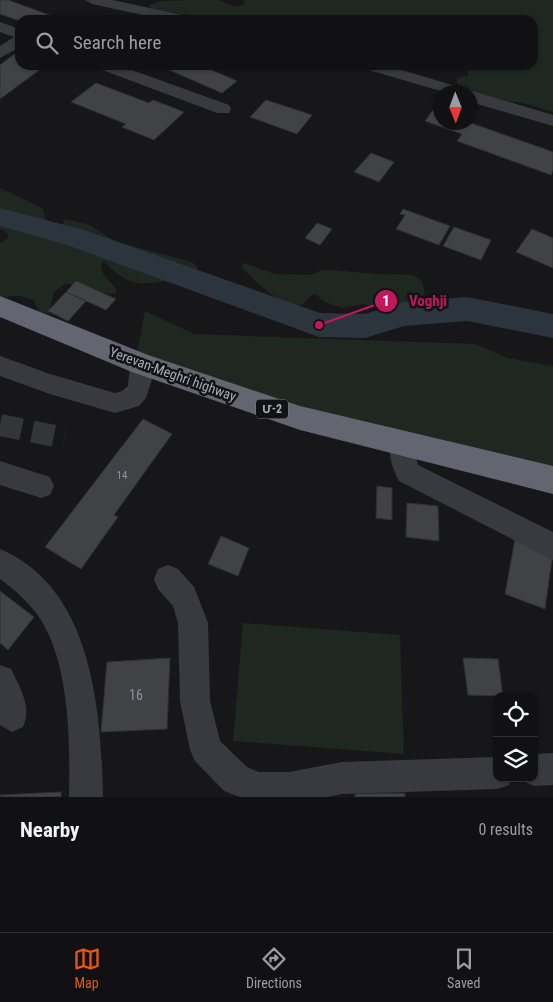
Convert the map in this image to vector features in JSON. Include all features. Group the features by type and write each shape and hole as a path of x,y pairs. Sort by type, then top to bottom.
{"highway":[{"name":"Yerevan-Meghri highway","path":"0,306 142,364 300,418 553,480"}],"street":[{"path":"92,0 163,15"},
{"path":"0,27 15,32"},
{"path":"0,53 15,43"},
{"path":"117,70 223,109"},
{"path":"385,70 436,85"},
{"path":"478,98 553,121"},
{"path":"0,366 50,384 115,403 125,401 139,392 142,364"},
{"path":"402,444 403,460 408,473 553,546"},
{"path":"0,473 41,486"},
{"path":"0,563 24,582 51,609 65,640 81,705 86,797"},
{"path":"168,579 184,597 193,623 195,701 206,750 236,778 259,788 289,788 342,778 493,773"},
{"path":"0,680 10,698 12,716"},
{"path":"538,770 553,769"}],"shaded area":[{"path":"188,0 218,0 238,6 245,3 244,0 553,0 553,112 523,103 488,99 478,94 478,85 457,84 457,78 468,75 467,70 538,70 538,15 187,15 150,8 150,5 160,1"},
{"path":"0,188 42,208 51,231 75,245 93,250 96,247 90,239 63,225 65,219 90,225 114,241 192,262 198,267 197,271 186,277 168,281 136,283 119,275 104,261 101,266 102,270 117,293 106,293 78,285 65,284 54,292 49,314 38,310 34,300 20,296 0,297 0,243 8,238 7,232 0,229"},
{"path":"244,263 275,274 311,275 322,270 331,270 413,275 422,281 425,294 417,302 403,307 378,307 363,304 342,308 325,302 315,294 302,305 290,305 258,283 242,266"},
{"path":"145,311 194,334 475,344 508,358 553,366 553,468 405,434 262,396 137,352"},
{"path":"243,623 400,635 404,754 233,741"}],"building":[{"path":"0,0 8,0 49,15 15,15 15,19 0,14"},
{"path":"15,54 15,70 39,70 0,99 0,65"},
{"path":"169,70 212,70 237,81 222,93"},
{"path":"96,83 149,103 153,100 184,112 154,140 122,127 126,124 71,102"},
{"path":"266,100 312,115 297,134 250,117"},
{"path":"433,110 433,124 425,121"},
{"path":"478,126 553,152 553,170 551,175 457,141 462,134 451,130 478,130"},
{"path":"371,153 394,162 379,182 354,172"},
{"path":"403,209 450,226 439,245 396,229 405,215 400,214"},
{"path":"317,223 332,229 320,245 305,238"},
{"path":"454,227 491,240 481,260 443,246"},
{"path":"532,229 553,238 553,268 516,252"},
{"path":"76,281 116,299 106,310 66,292"},
{"path":"66,292 86,301 68,321 48,311"},
{"path":"143,419 172,434 114,515 118,517 81,569 45,547"},
{"path":"377,486 392,488 392,520 376,518"},
{"path":"407,503 438,506 439,541 406,537"},
{"path":"221,536 249,548 238,576 208,564"},
{"path":"515,539 553,552 545,609 505,594"},
{"path":"0,591 34,617 8,650 0,643"},
{"path":"170,658 167,729 101,732 107,662"},
{"path":"463,658 498,659 502,692 493,692 493,696 468,695"},
{"path":"61,792 61,797 0,797 0,795"},
{"path":"405,793 405,797 355,797 355,794"}],"waterway":[{"path":"0,217 74,237 319,325 365,326 404,314 467,309 553,326"}],"tunnel":[{"path":"0,425 65,438"}],"place":[{"name":"Voghji","path":"319,325"}]}
